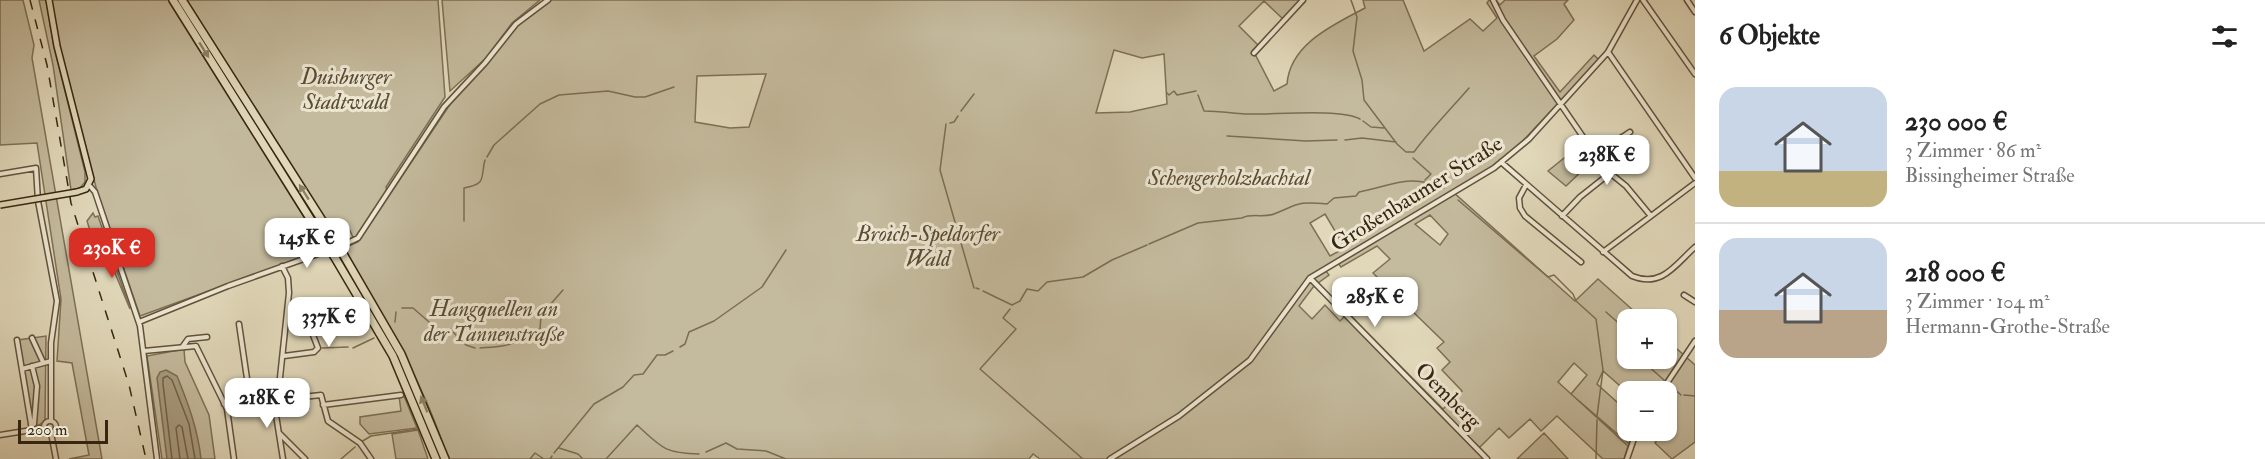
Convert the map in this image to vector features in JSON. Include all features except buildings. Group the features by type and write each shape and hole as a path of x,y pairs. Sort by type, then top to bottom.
{"highway":[{"path":"173,0 334,256 393,356 436,459"},
{"path":"182,0 335,241 401,354 445,459"}],"main road":[{"path":"0,205 77,192 88,187 90,174 57,46 49,0"}],"street":[{"path":"139,322 282,266 356,241 444,106 485,63 516,24 548,0"},
{"path":"1254,52 1303,0"},
{"path":"1493,0 1503,20 1609,174 1626,186 1650,215"},
{"name":"Großenbaumer Straße","path":"1110,459 1179,416 1250,360 1310,278 1501,162 1523,144 1608,52 1637,0"},
{"path":"1643,0 1695,73"},
{"path":"1687,0 1695,12"},
{"path":"1603,252 1695,180 1608,52"},
{"path":"1596,155 1630,132"},
{"path":"1622,137 1633,153"},
{"path":"1501,162 1626,272 1647,280 1667,275 1695,247"},
{"path":"0,174 36,168 38,201 57,301 51,361 51,421 56,426 51,433"},
{"path":"1562,216 1591,187 1609,174"},
{"path":"1526,185 1519,198 1523,213 1581,262"},
{"path":"88,187 97,198 139,322 158,459"},
{"path":"282,266 289,286 284,356 276,415 283,459"},
{"name":"Oemberg","path":"1310,278 1487,459"},
{"path":"1684,295 1695,302"},
{"path":"284,356 314,352 318,348 304,312 298,308"},
{"path":"239,324 250,399"},
{"path":"183,346 184,340 207,337"},
{"path":"32,338 43,362"},
{"path":"17,340 31,428"},
{"path":"1668,381 1695,341"},
{"path":"144,351 196,346 228,412 234,459"},
{"path":"22,369 51,361"},
{"path":"31,428 34,424 37,386 32,366"},
{"path":"323,405 401,394"},
{"path":"224,404 250,399 321,395 328,421 360,443 371,459"},
{"path":"44,428 46,423 51,421"},
{"path":"0,435 31,428 44,428 51,433 56,459"},
{"path":"279,433 305,459"},
{"path":"1628,459 1634,441"},
{"path":"281,447 291,445"}],"green space":[{"path":"0,0 23,0 34,45 32,58 102,459 69,459 89,455 72,363 57,361 61,299 37,143 0,145"},
{"path":"39,0 46,0 54,47 85,172 85,182 80,188 71,190 53,65"},
{"path":"52,0 168,0 324,249 140,316 97,191 59,46"},
{"name":"Duisburger Stadtwald","path":"187,0 438,0 445,97 386,187 387,192 355,242 347,224 338,229 343,238 341,243"},
{"path":"442,0 540,0 512,23 485,59 450,91"},
{"name":"Broich-Speldorfer Wald","path":"551,0 1301,0 1284,20 1264,1 1239,26 1259,46 1254,52 1274,91 1287,84 1290,70 1305,47 1327,29 1365,8 1363,0 1403,0 1424,51 1470,19 1483,31 1497,18 1487,3 1489,0 1496,0 1500,5 1505,0 1568,0 1564,4 1574,20 1557,39 1534,56 1560,92 1594,55 1599,60 1517,147 1492,167 1452,191 1575,301 1598,279 1632,309 1617,309 1617,369 1677,369 1677,349 1695,365 1695,442 1672,459 1655,443 1656,441 1677,441 1677,381 1617,381 1617,383 1603,371 1597,384 1617,402 1617,434 1573,396 1617,436 1617,441 1622,441 1628,446 1624,459 1603,459 1557,416 1541,431 1530,419 1509,438 1499,428 1478,449 1485,459 1040,459 1033,454 1029,459 448,459 415,377 344,248 358,242 457,94 483,68 517,25","holes":["1114,50 1142,58 1164,54 1167,104 1130,112 1096,113","766,74 749,127 730,128 695,122 697,76","1325,214 1345,248 1330,256 1310,223","1430,215 1448,234 1440,245 1415,224","1377,246 1390,259 1373,273 1444,342 1437,348 1450,362 1442,370 1462,391 1443,409 1348,313 1340,321 1325,305 1312,319 1299,306 1314,286 1329,275 1326,271 1338,263 1341,267","1574,363 1587,375 1571,394 1558,382"]},
{"path":"1574,150 1586,167 1566,186 1548,171"},
{"path":"93,213 95,217 98,216 130,309 99,235 92,237 87,221"},
{"path":"46,336 45,421 32,426 18,340"},
{"path":"184,349 185,362 209,415 215,459 162,459 147,356"},
{"path":"399,396 404,396 417,428 369,434 360,424 360,417 401,411"},
{"path":"418,430 428,459 396,459 392,434"},
{"path":"1544,433 1568,459 1517,459"}],"water":[{"path":"166,370 177,376 189,406 201,459 167,459 157,378 160,372"}],"waterway":[{"path":"1351,0 1357,17 1353,51 1362,80 1364,100 1397,144 1406,152 1414,152 1469,88"},
{"path":"487,157 494,145 540,104 559,95 608,91 645,97 674,87"},
{"path":"1167,93 1169,95 1174,91 1177,95 1196,91"},
{"path":"961,111 974,94"},
{"path":"1198,95 1204,111 1245,114 1322,113 1360,119"},
{"path":"950,123 954,122 958,116"},
{"path":"1363,121 1371,127 1384,128"},
{"path":"946,124 940,170 974,288"},
{"path":"1227,136 1306,141 1337,140"},
{"path":"1345,140 1362,138 1396,142"},
{"path":"1413,158 1431,174 1425,180"},
{"path":"464,221 464,188 480,182 485,160"},
{"path":"1149,244 1198,223 1270,215 1304,203 1327,204 1334,198 1356,196 1359,192 1400,182 1420,181 1444,188"},
{"path":"1458,200 1548,277 1554,275 1573,294 1576,301 1596,319 1603,370 1597,416"},
{"path":"983,291 1012,305 1020,301 1027,289 1038,291 1047,282 1083,277 1112,260 1147,245"},
{"path":"680,347 685,344 689,332 714,321 762,287 786,250"},
{"path":"480,348 510,344 540,329 541,315 563,290"},
{"path":"402,308 413,308 444,335 450,329 466,345 475,348"},
{"path":"1010,309 1003,318 1016,329 980,369 1083,459"},
{"path":"395,322 396,312"},
{"path":"1606,312 1617,322"},
{"path":"353,348 374,338"},
{"path":"322,348 348,347"},
{"path":"554,453 594,404 623,387 634,375 643,374 657,355 665,355 673,351"},
{"path":"1652,369 1664,380"},
{"path":"1677,391 1681,395"},
{"path":"1684,395 1695,396"},
{"path":"1596,459 1597,420"},
{"path":"606,459 637,425 664,448 699,454"},
{"path":"361,442 371,436 418,429"},
{"path":"706,452 726,443 737,449 766,451 786,459"},
{"path":"341,459 355,447"},
{"path":"559,448 578,454 582,458"},
{"path":"530,459 535,453 544,459"}],"railway":[{"path":"30,0 47,65 71,203 129,385 146,459"}],"park label":[{"name":"Schengerholzbachtal","path":"1229,177"},
{"name":"Hangquellen an der Tannenstraße","path":"494,320"}]}
